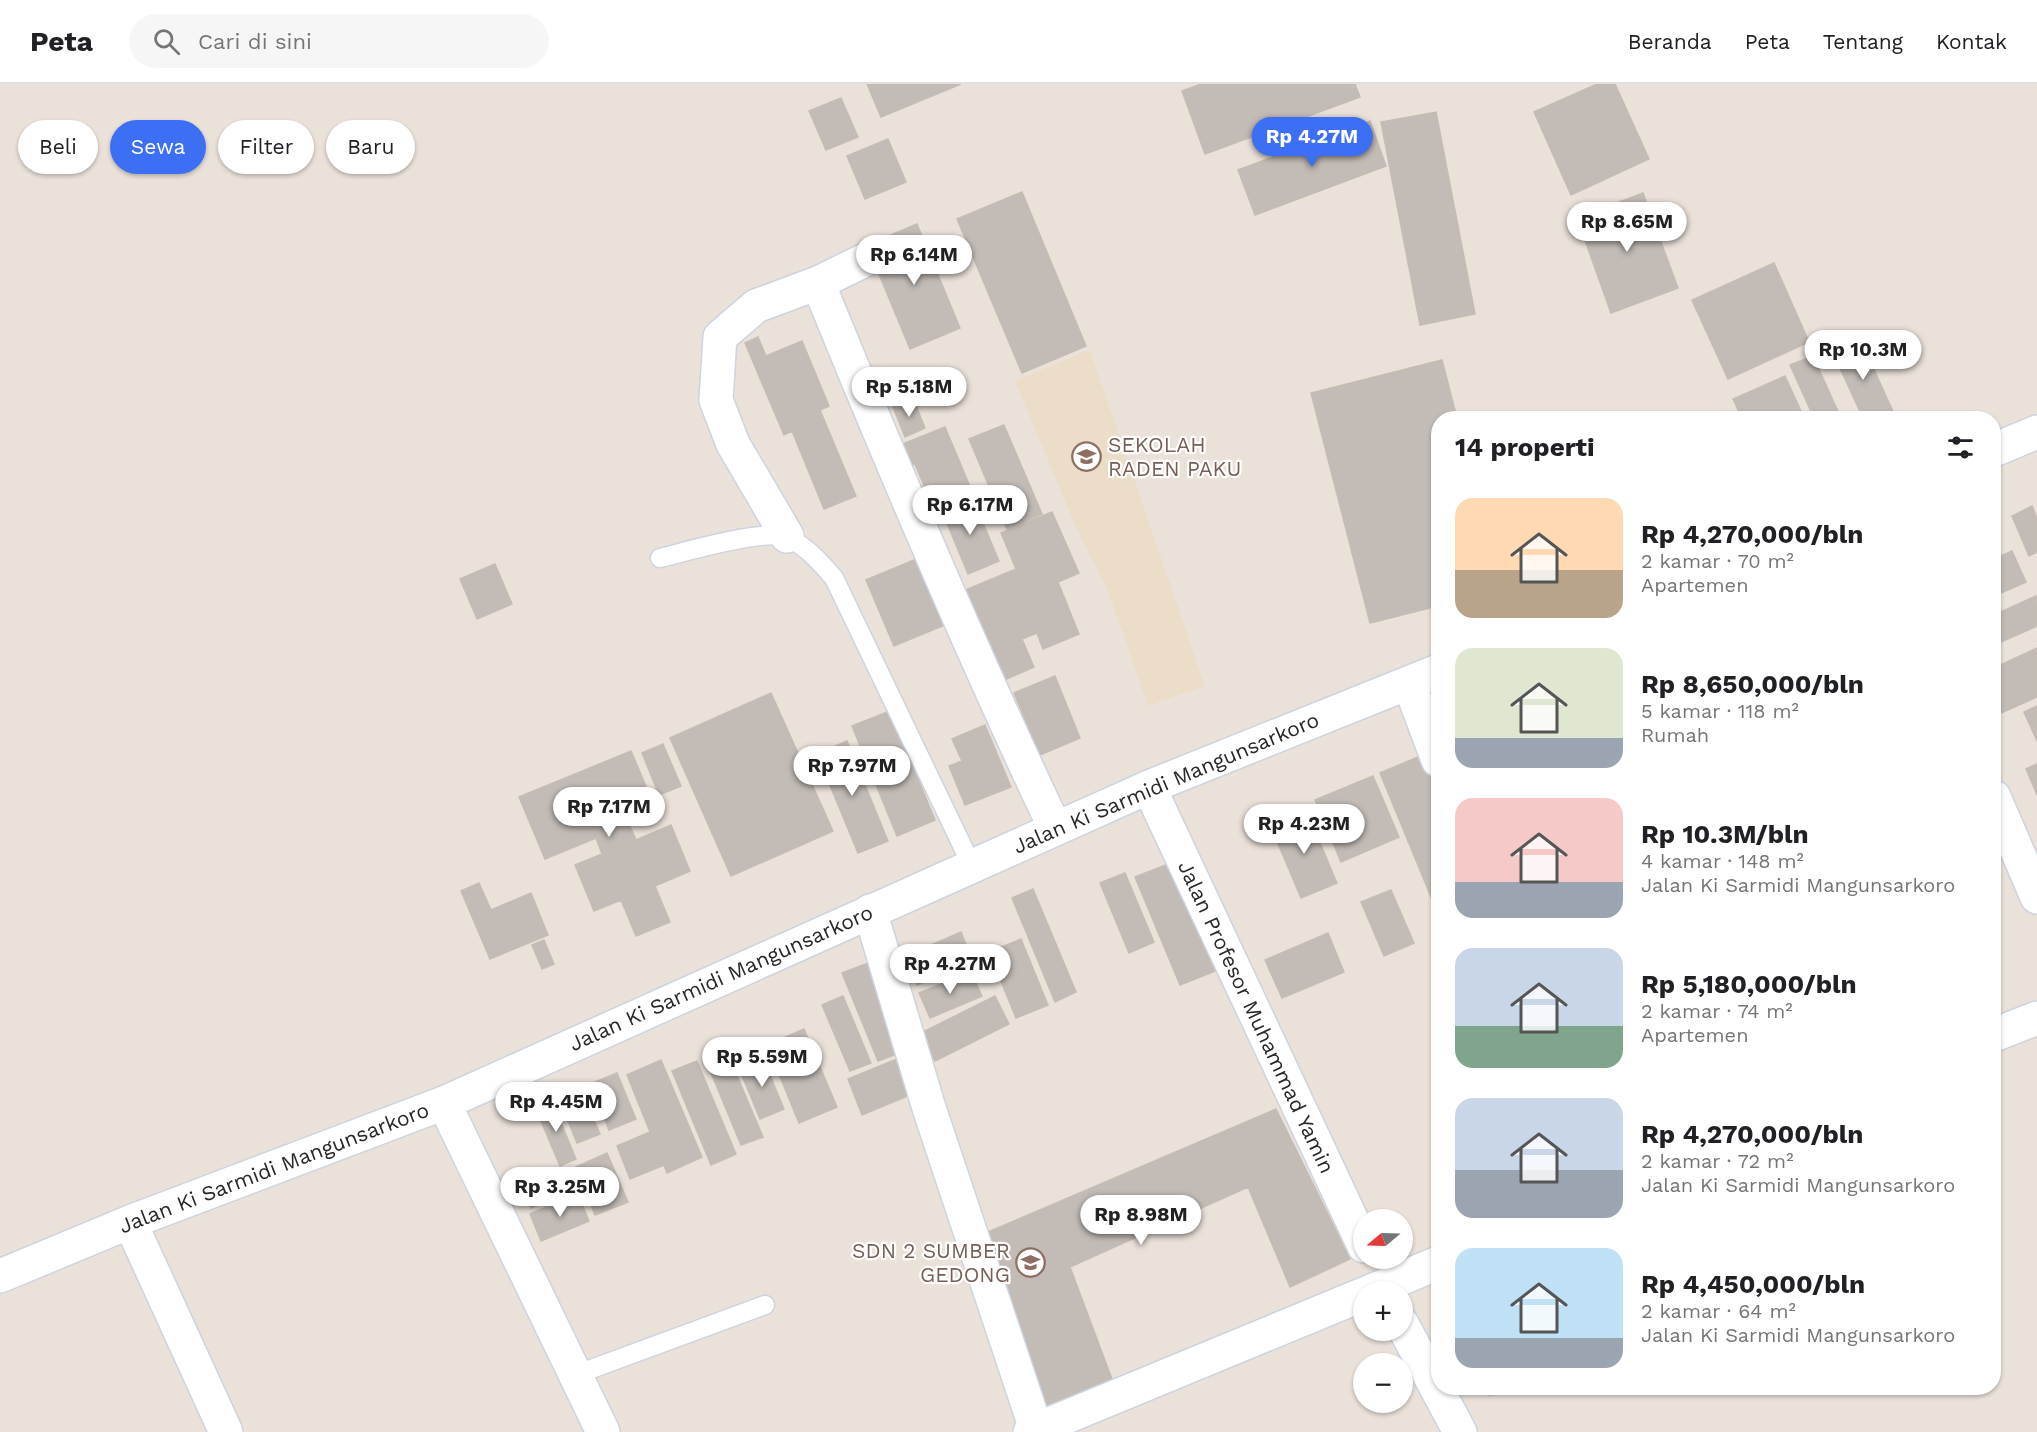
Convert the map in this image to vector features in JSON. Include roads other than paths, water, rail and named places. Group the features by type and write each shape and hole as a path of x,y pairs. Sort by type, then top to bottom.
{"street":[{"path":"787,536 733,444 716,400 716,368 720,337 756,306 818,283 865,260"},
{"path":"818,283 899,481 1001,715 1055,828"},
{"path":"2001,447 2037,432"},
{"name":"Jalan Ki Sarmidi Mangunsarkoro","path":"0,1276 130,1222 444,1103 1149,787 1431,674"},
{"path":"1409,683 1431,741"},
{"name":"Jalan Profesor Muhammad Yamin","path":"1149,787 1353,1223"},
{"path":"2001,813 2037,897"},
{"path":"870,912 929,1108 1034,1431 1353,1293"},
{"path":"2001,1032 2037,1017"},
{"path":"444,1103 603,1432"},
{"path":"130,1222 226,1432"},
{"path":"1383,1281 1431,1265"},
{"path":"1411,1341 1431,1378"},
{"path":"1440,1395 1460,1432"}],"lane":[{"path":"660,558 742,538 787,536 815,556 834,578 972,866"},
{"path":"575,1375 765,1305"}],"place":[{"name":"SEKOLAH RADEN PAKU","path":"1087,457"},
{"name":"SDN 2 SUMBER GEDONG","path":"1031,1263"}]}
